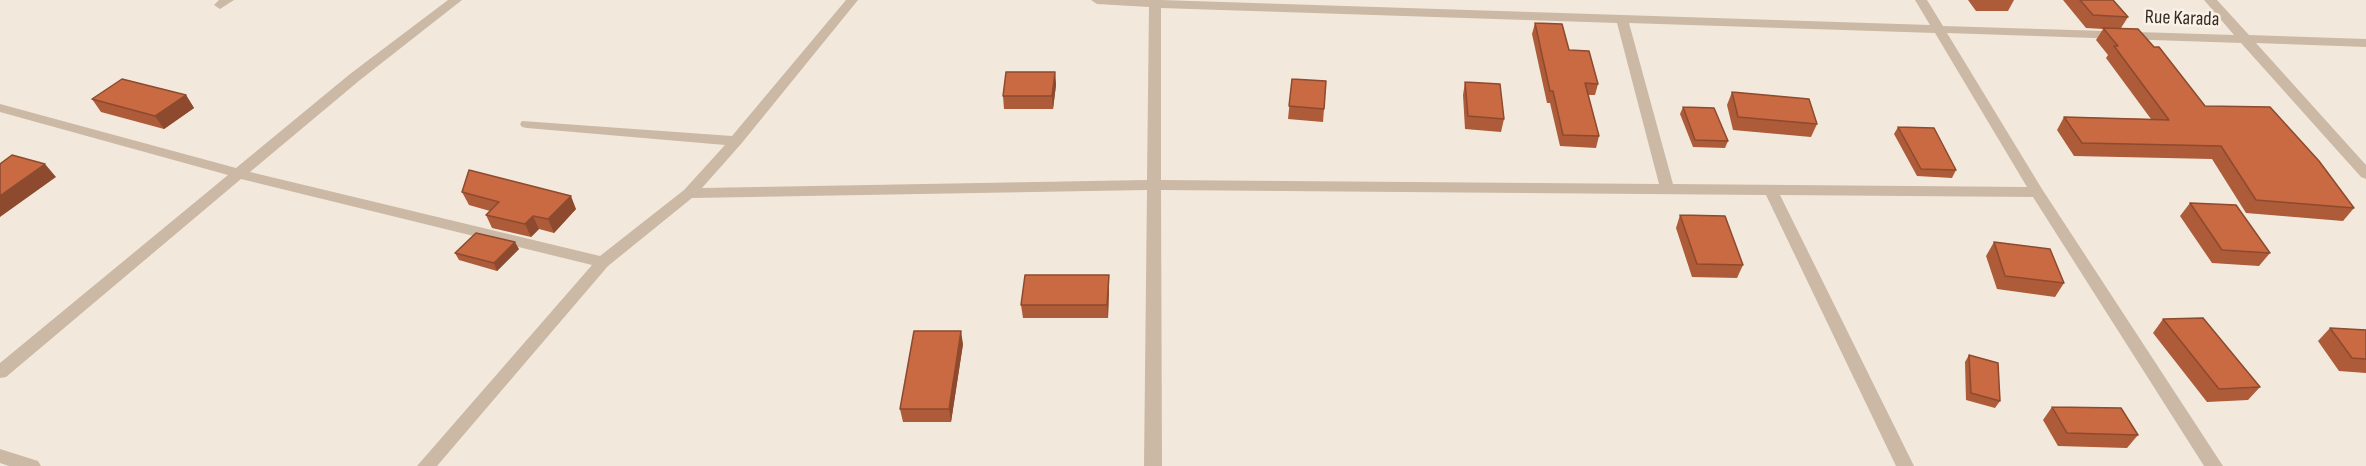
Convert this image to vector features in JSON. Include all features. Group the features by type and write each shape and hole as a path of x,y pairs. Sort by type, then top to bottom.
{"street":[{"path":"0,372 355,76 456,0"},
{"path":"426,466 603,262 689,193 736,141 852,0"},
{"name":"Rue Karada","path":"1097,0 2366,43"},
{"path":"1921,0 2037,192 2214,466"},
{"path":"2210,0 2366,174"},
{"path":"1153,466 1155,2"},
{"path":"1622,19 1667,188"},
{"path":"0,108 240,174 603,262"},
{"path":"527,124 736,141"},
{"path":"689,193 1154,185 2037,192"},
{"path":"1770,189 1905,466"},
{"path":"0,456 32,466"}],"building":[{"path":"2080,0 2113,0 2128,17 2093,15"},
{"path":"1535,23 1562,24 1569,50 1589,51 1598,84 1585,83 1599,136 1563,135 1553,91 1550,91"},
{"path":"2103,28 2138,29 2154,47 2159,47 2205,106 2270,107 2319,161 2354,208 2256,200 2221,146 2082,143 2064,117 2169,120"},
{"path":"1006,72 1055,72 1052,96 1003,96"},
{"path":"122,79 186,95 155,116 92,99"},
{"path":"1292,79 1326,81 1324,109 1289,106"},
{"path":"1465,82 1500,84 1504,119 1468,116"},
{"path":"1732,92 1809,99 1817,124 1738,117"},
{"path":"1683,107 1714,108 1728,141 1695,140"},
{"path":"1898,127 1934,128 1956,170 1921,169"},
{"path":"12,155 45,164 0,196 0,164"},
{"path":"469,170 571,196 548,219 533,216 525,224 486,215 499,202 462,192"},
{"path":"2190,203 2236,205 2270,253 2222,250"},
{"path":"1680,215 1725,216 1743,265 1697,264"},
{"path":"476,233 515,242 494,263 455,253"},
{"path":"1994,242 2050,249 2064,283 2005,276"},
{"path":"1025,275 1109,275 1107,305 1021,305"},
{"path":"2203,318 2260,387 2219,389 2163,319"},
{"path":"2330,328 2366,330 2366,359 2352,358"},
{"path":"914,331 961,331 949,409 900,409"},
{"path":"1969,355 1998,363 2000,401 1971,393"},
{"path":"2052,407 2121,408 2138,435 2067,433"}]}
